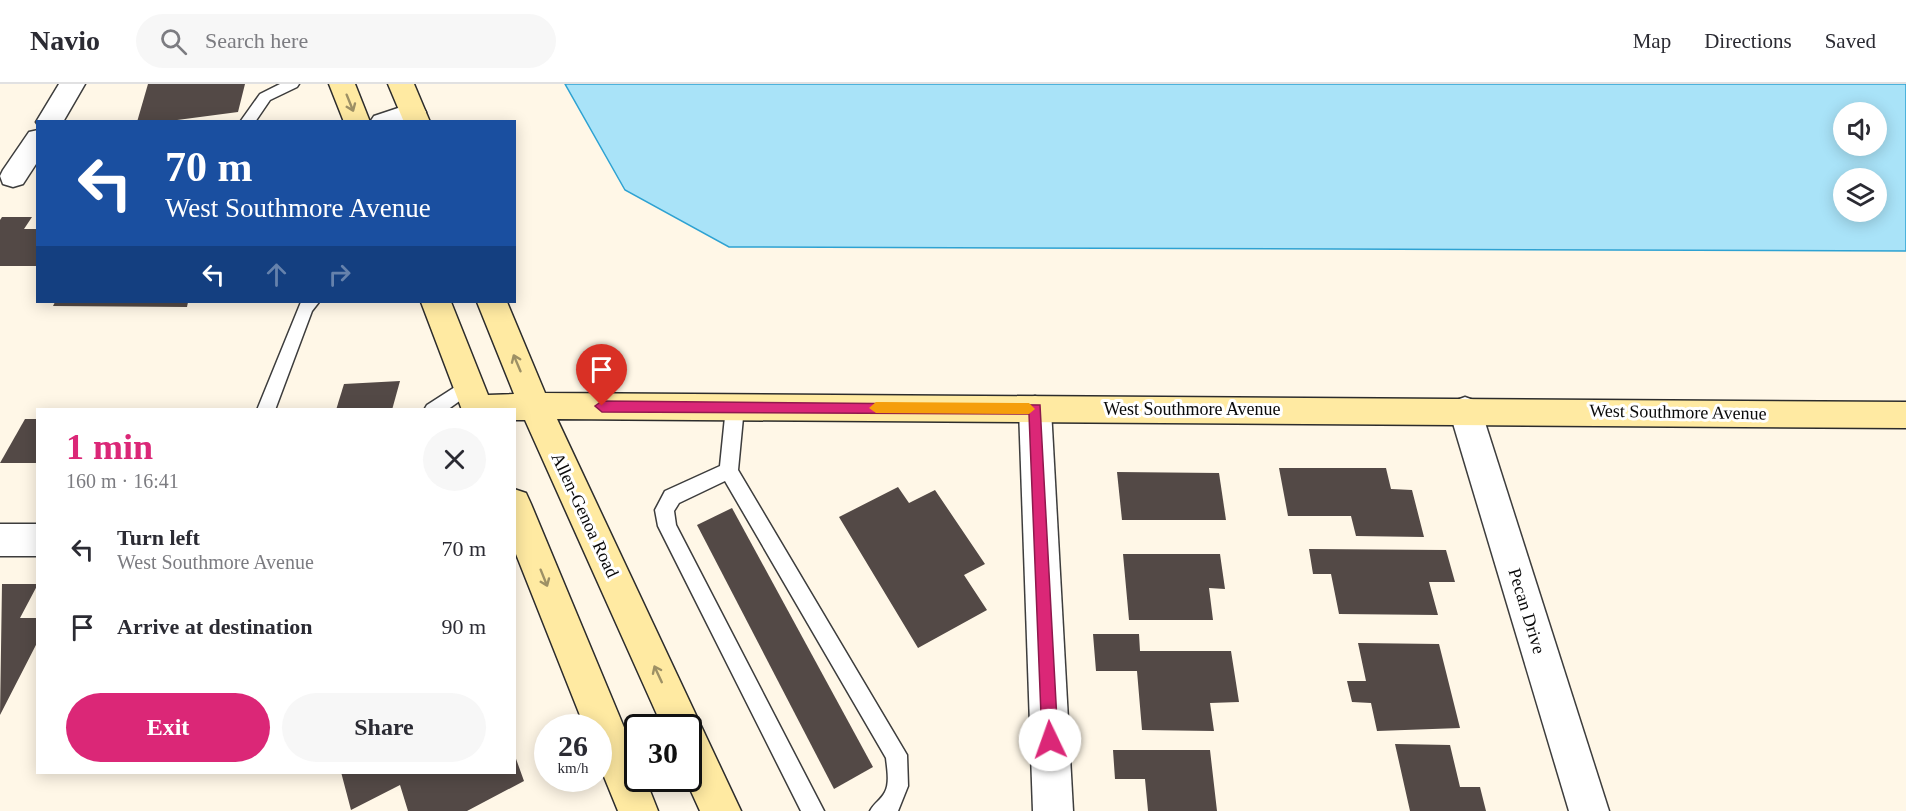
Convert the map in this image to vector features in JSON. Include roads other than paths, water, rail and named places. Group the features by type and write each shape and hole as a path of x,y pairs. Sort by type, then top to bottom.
{"main road":[{"path":"342,84 356,120"},
{"path":"401,84 415,117"},
{"path":"436,303 475,401"},
{"name":"Allen-Genoa Road","path":"492,303 535,406 676,714"},
{"name":"West Southmore Avenue","path":"475,401 535,406 1465,410 1905,416"},
{"path":"516,514 522,543 638,811"},
{"path":"702,771 721,811"}],"street":[{"path":"49,120 72,84"},
{"path":"396,120 415,117"},
{"path":"17,177 36,143"},
{"path":"1035,409 1053,811"},
{"name":"Pecan Drive","path":"1465,410 1589,811"},
{"path":"0,540 36,540"}],"lane":[{"path":"248,120 265,97 292,84"},
{"path":"267,408 305,308 310,303"},
{"path":"442,408 475,401"},
{"path":"735,407 729,471 896,755 900,781 888,807 881,811"},
{"path":"729,471 672,497 664,510 667,526 813,811"}],"water":[{"path":"565,84 1906,84 1906,251 729,247 625,190"}]}
